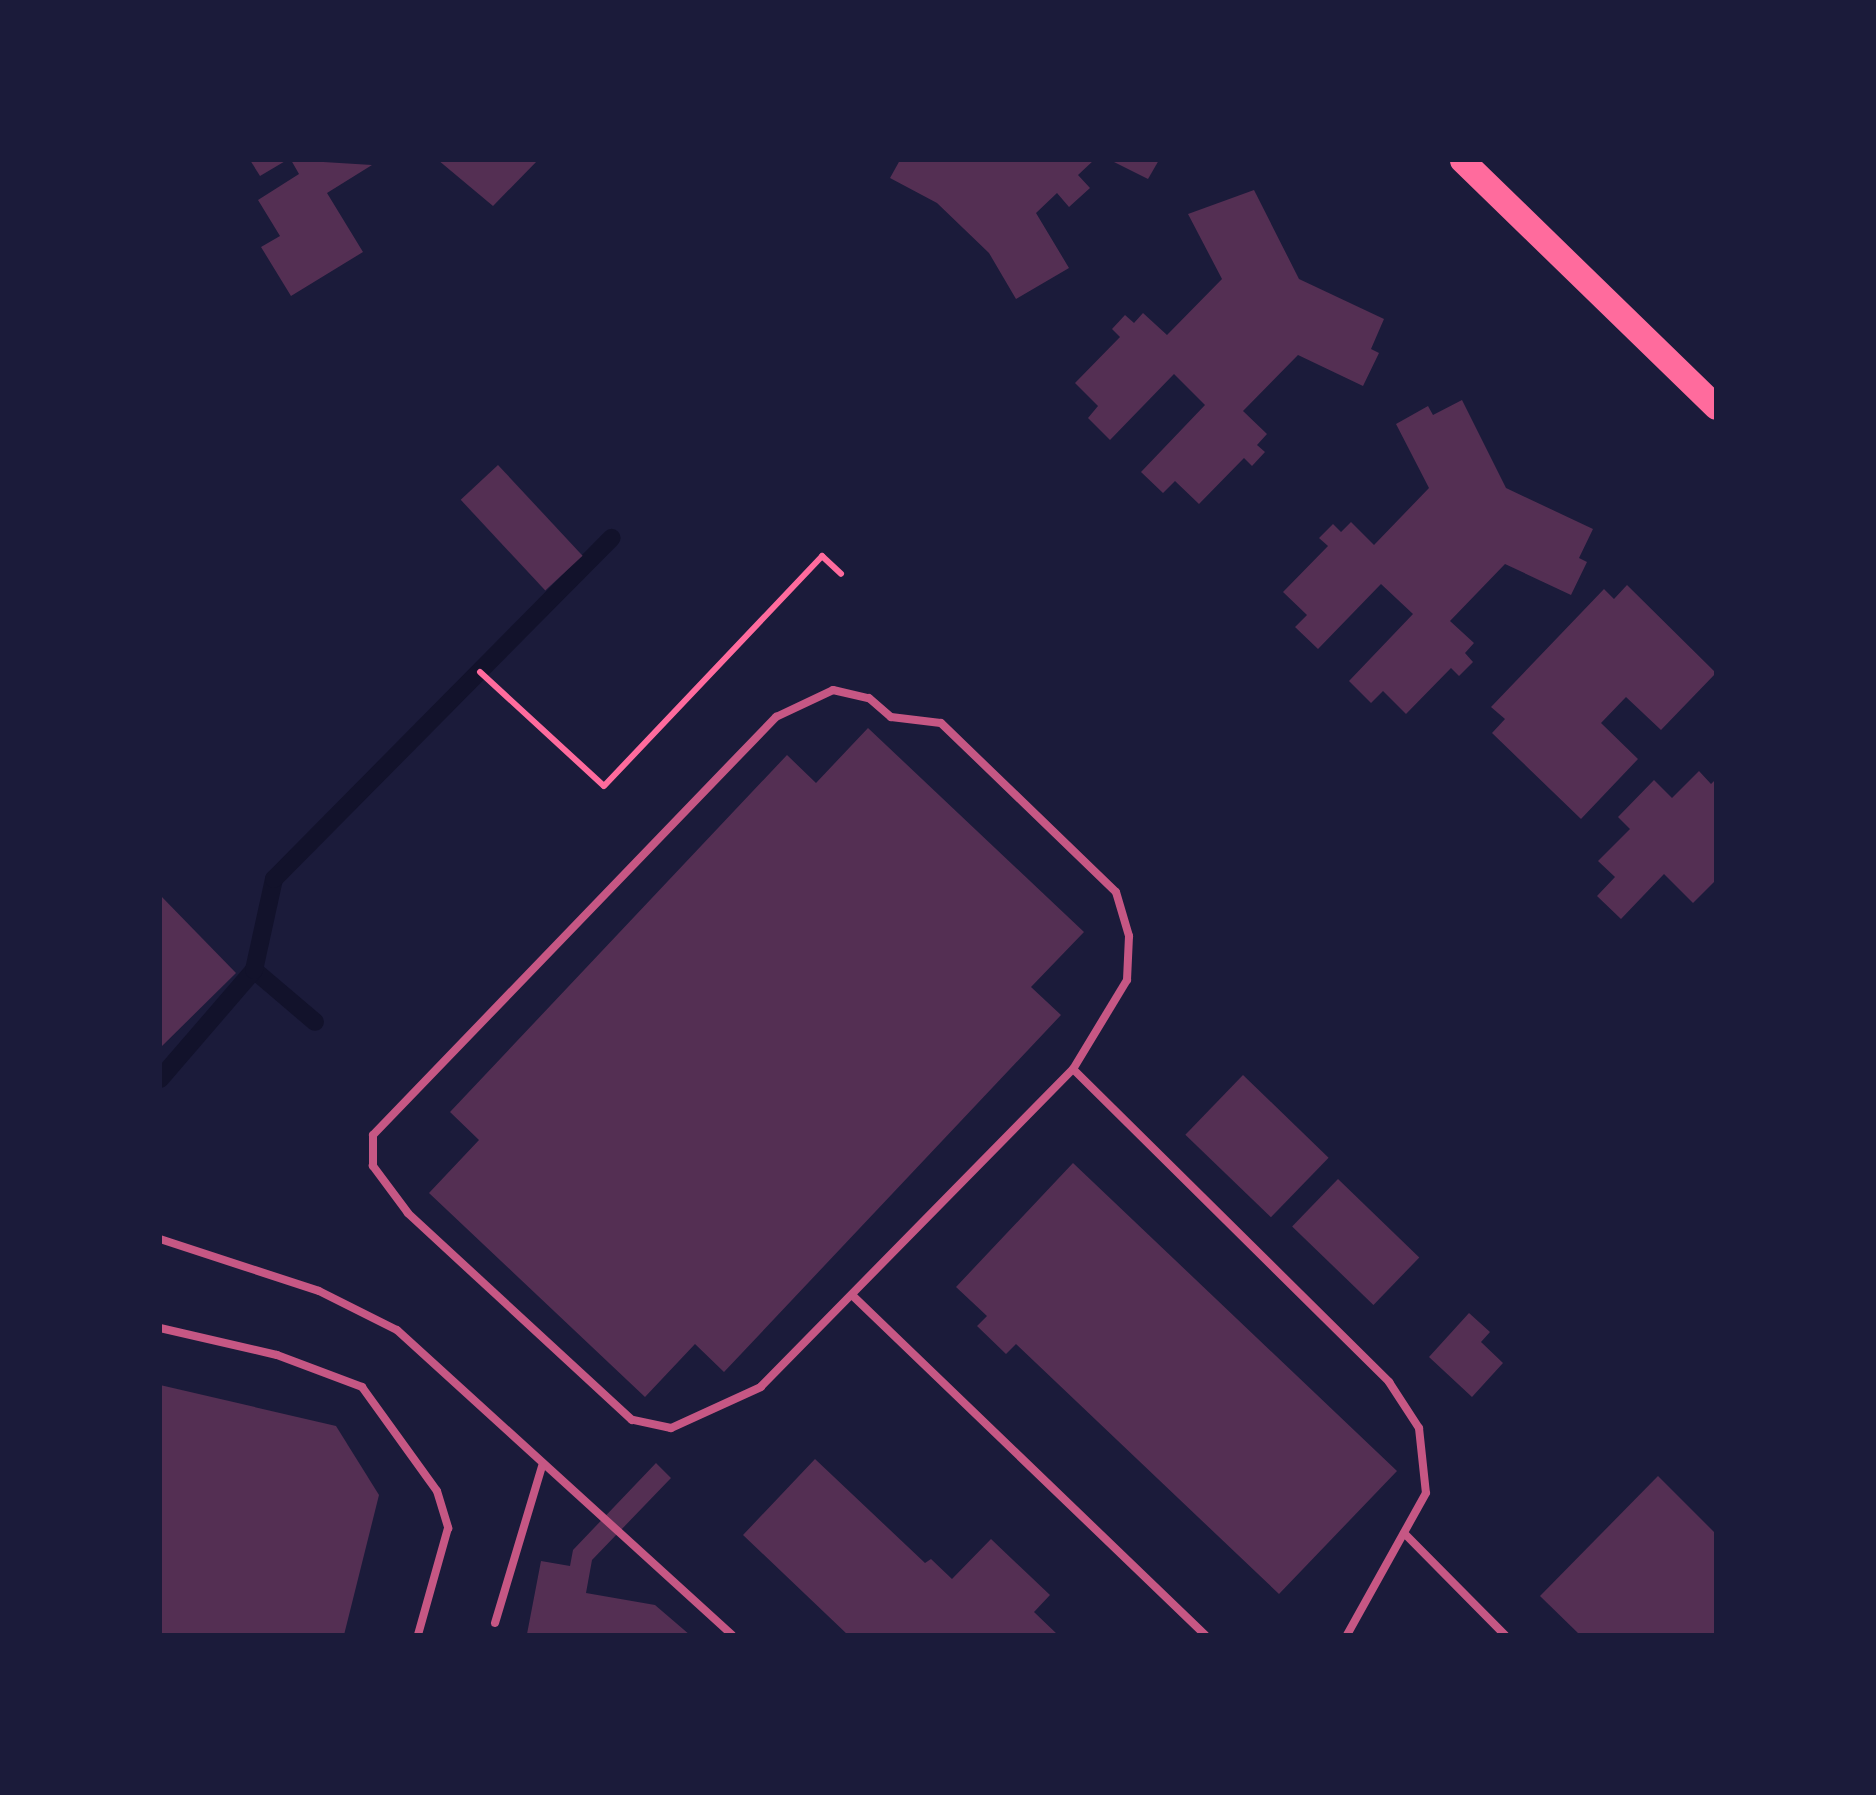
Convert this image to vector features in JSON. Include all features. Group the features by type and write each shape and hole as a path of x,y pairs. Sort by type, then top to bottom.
{"main road":[{"path":"1462,160 1716,406"}],"lane":[{"path":"833,690 869,698 891,718 941,723 1116,892 1129,936 1127,980 1073,1069 760,1387 671,1428 632,1420 408,1213 373,1166 373,1134 776,717 833,690"},
{"path":"1073,1069 1389,1382 1419,1428 1426,1493 1347,1635"},
{"path":"160,1239 319,1291 397,1330 732,1635"},
{"path":"853,1296 1205,1635"},
{"path":"160,1328 277,1354 362,1387 437,1490 448,1528 418,1635"},
{"path":"495,1623 542,1466"},
{"path":"1404,1533 1506,1635"}],"path":[{"path":"480,672 604,786 822,556 841,574"}],"building":[{"path":"250,160 287,160 260,176"},
{"path":"291,160 372,165 327,193 363,252 291,296 261,247 280,236 258,200 299,174"},
{"path":"438,160 538,160 493,206"},
{"path":"900,160 1094,160 1078,175 1090,188 1069,207 1057,193 1036,213 1069,268 1016,299 989,253 937,203 890,178"},
{"path":"1110,160 1159,160 1148,179"},
{"path":"1254,190 1299,279 1384,319 1371,349 1379,353 1363,386 1298,355 1243,411 1267,434 1257,445 1265,452 1252,466 1244,458 1199,504 1175,481 1163,493 1141,472 1205,405 1174,374 1110,440 1088,418 1098,406 1075,383 1120,337 1112,329 1125,315 1134,323 1143,313 1167,335 1222,279 1188,214"},
{"path":"1462,400 1506,488 1593,529 1579,558 1587,562 1571,595 1505,564 1450,621 1474,643 1465,653 1473,662 1459,676 1451,668 1406,714 1383,691 1371,703 1349,681 1413,614 1381,584 1318,649 1295,627 1307,615 1283,592 1328,546 1319,538 1333,524 1341,532 1351,522 1374,545 1429,488 1396,424 1428,406 1433,415"},
{"path":"498,465 583,556 545,590 461,500"},
{"path":"1627,585 1716,673 1661,730 1626,697 1601,723 1638,759 1581,819 1492,733 1505,719 1491,707 1604,589 1614,599"},
{"path":"868,728 1084,932 1031,987 1061,1015 724,1372 695,1344 645,1397 429,1193 479,1140 450,1112 787,755 816,783"},
{"path":"1699,771 1711,784 1716,779 1716,880 1693,903 1664,874 1621,919 1597,896 1615,877 1598,861 1630,829 1618,817 1654,780 1672,798"},
{"path":"160,895 236,973 160,1048"},
{"path":"1243,1075 1329,1158 1271,1217 1185,1135"},
{"path":"1073,1163 1397,1471 1279,1594 1016,1344 1006,1354 977,1326 987,1316 956,1287"},
{"path":"1338,1179 1419,1257 1373,1305 1292,1226"},
{"path":"1469,1313 1490,1332 1481,1342 1503,1363 1472,1397 1429,1357"},
{"path":"160,1385 336,1426 379,1495 344,1635 160,1635"},
{"path":"815,1459 925,1563 931,1559 952,1579 991,1539 1050,1595 1034,1612 1058,1635 848,1635 743,1535"},
{"path":"656,1463 671,1478 592,1560 586,1593 655,1605 690,1635 527,1634 541,1561 570,1566 573,1550"},
{"path":"1658,1476 1716,1534 1716,1635 1580,1635 1540,1596"}],"waterway":[{"path":"160,1079 254,970 274,879 612,538"},
{"path":"254,970 315,1022"}]}
